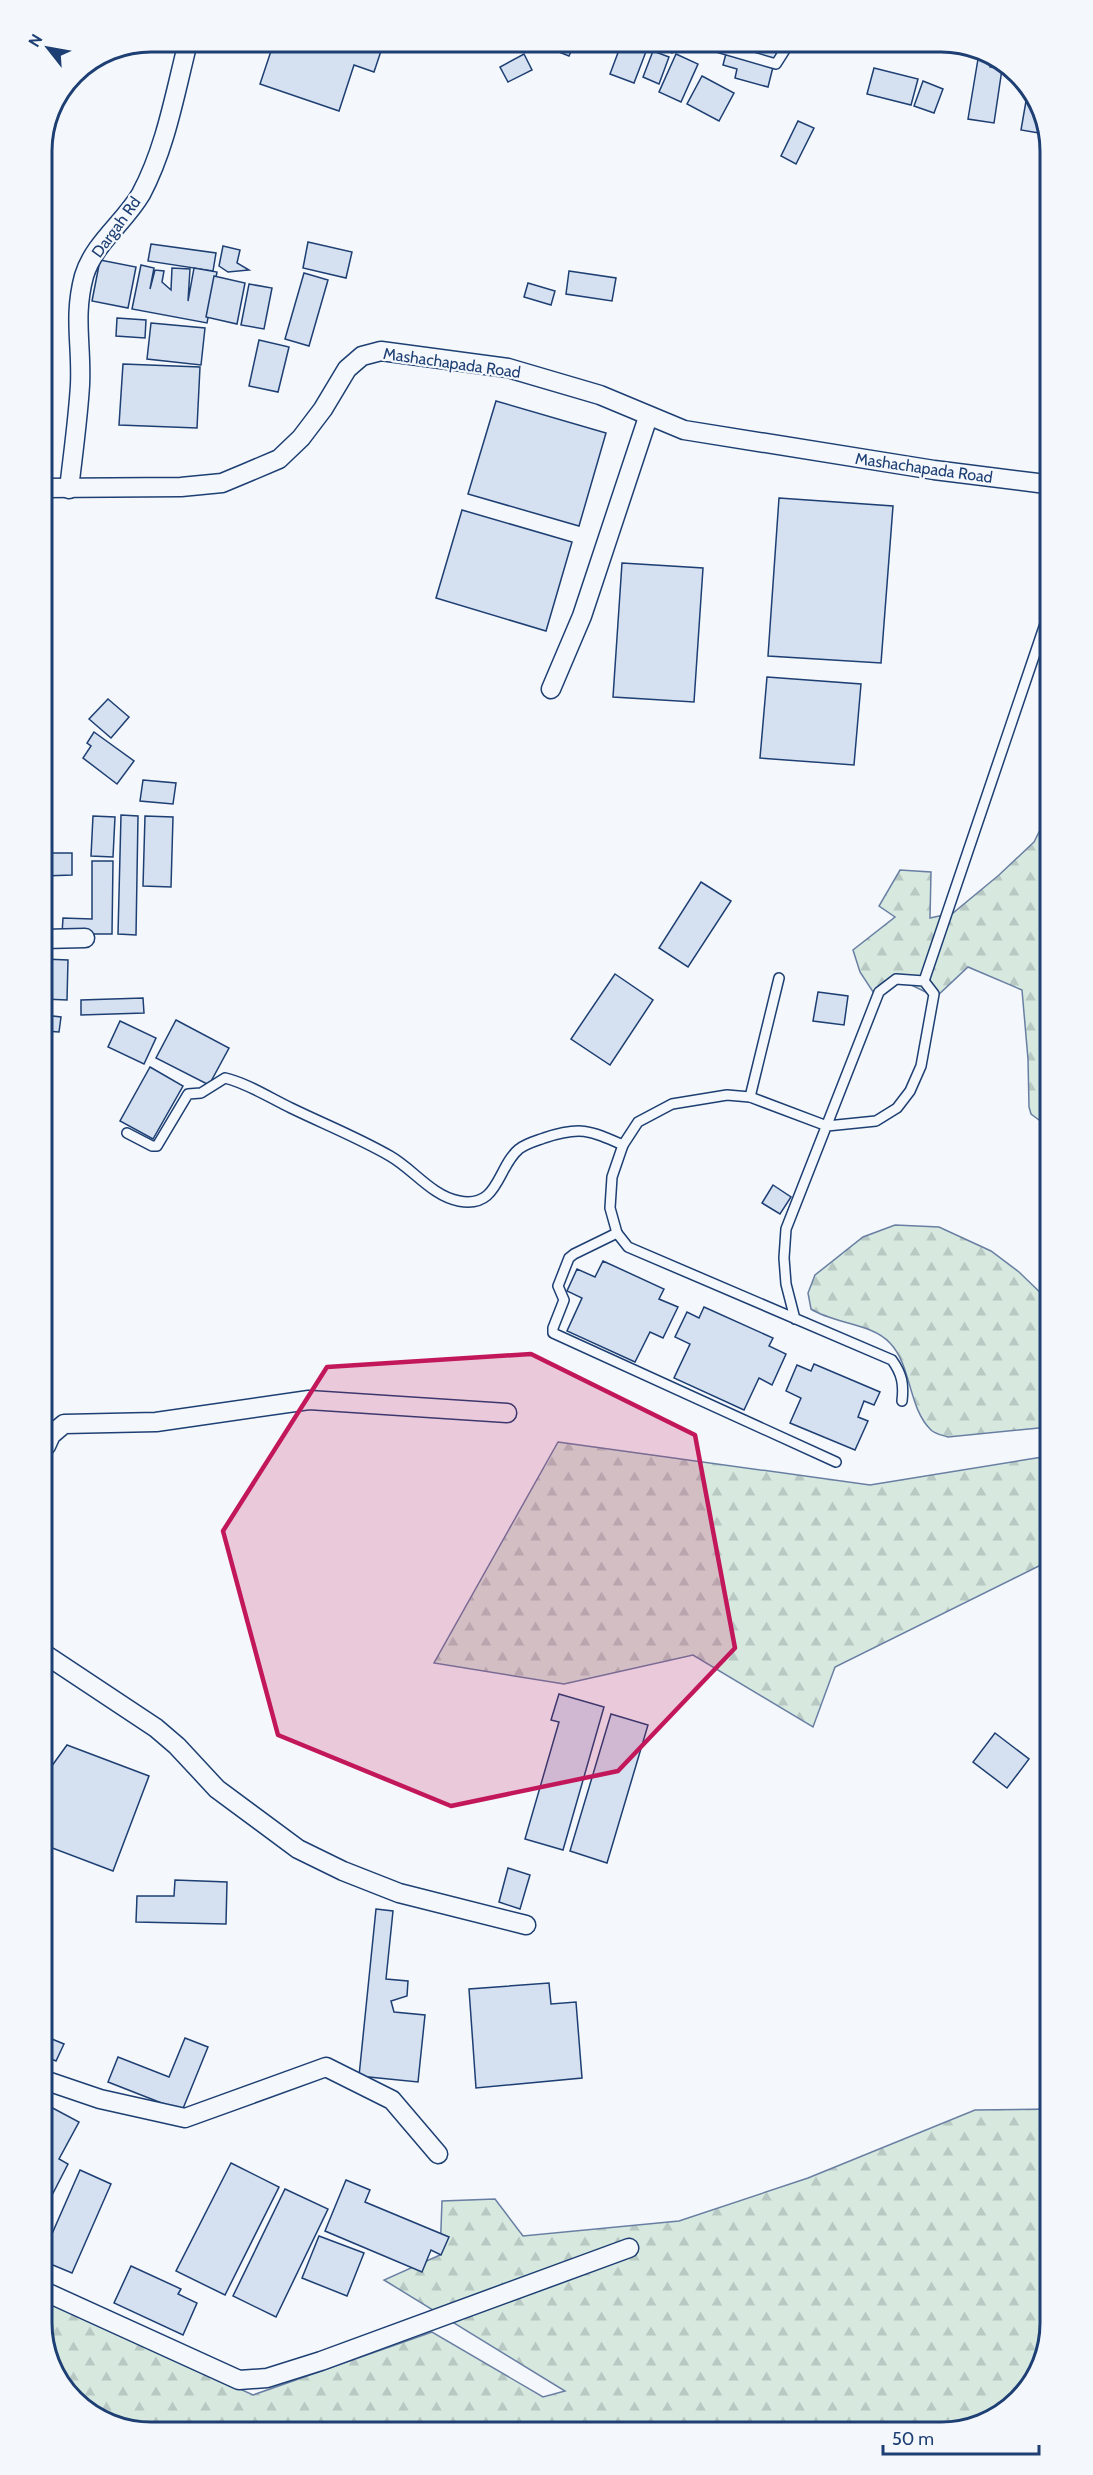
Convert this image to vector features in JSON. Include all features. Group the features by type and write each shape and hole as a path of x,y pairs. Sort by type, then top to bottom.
{"street":[{"name":"Dargah Rd","path":"69,489 80,383 76,330 79,298 85,274 97,249 139,197 154,168 185,52"},
{"name":"Mashachapada Road","path":"53,488 181,487 222,483 279,459 301,438 323,409 347,369 362,356 381,351 508,368 600,395 648,417 695,432 934,470 1040,483"},
{"path":"551,689 582,616 648,417"},
{"path":"53,939 85,939"},
{"path":"52,1434 64,1424 156,1422 309,1400 507,1413"},
{"path":"52,1659 156,1728 177,1746 217,1789 298,1849 343,1871 399,1893 526,1925"},
{"path":"52,2082 100,2099 185,2118 326,2067 392,2100 438,2154"},
{"path":"52,2295 239,2380 267,2379 629,2248"}],"lane":[{"path":"737,53 776,64 783,53"},
{"path":"924,981 1040,639"},
{"path":"750,1097 779,978"},
{"path":"795,1318 786,1284 784,1258 786,1229 827,1126 879,992 896,979 924,981 934,994 921,1066 910,1091 897,1108 876,1121 827,1126 750,1097 727,1095 672,1104 638,1122 623,1145 612,1177 610,1208 617,1233 628,1247 892,1360 900,1370 904,1384 903,1401"},
{"path":"127,1133 152,1146 157,1146 188,1094 201,1093 225,1078 391,1156 442,1194 457,1201 468,1202 481,1199 494,1190 510,1159 519,1149 530,1143 563,1132 582,1130 623,1145"},
{"path":"617,1233 569,1258 558,1286 564,1300 553,1333 836,1462"}],"highlighted area":[{"path":"531,1354 695,1435 735,1648 618,1771 451,1806 278,1735 223,1531 327,1367"}],"green space":[{"path":"1040,830 1039,1120 1031,1114 1029,1107 1028,1059 1022,990 968,967 936,997 901,980 877,998 860,972 853,950 895,917 879,906 900,870 931,872 930,918 953,913 1034,842"},
{"path":"895,1225 939,1227 991,1251 1019,1272 1040,1292 1040,1428 948,1437 934,1432 918,1410 902,1363 890,1343 873,1331 811,1309 808,1293 815,1275 863,1237"},
{"path":"558,1442 870,1485 1040,1457 1040,1565 835,1667 813,1727 693,1655 564,1684 434,1663"},
{"path":"1040,2109 1039,2343 1024,2379 1012,2394 991,2409 955,2422 132,2421 102,2409 81,2394 63,2367 53,2337 52,2304 253,2395 432,2332 543,2397 565,2391 384,2280 440,2255 442,2201 495,2199 523,2236 679,2221 808,2178 975,2110"}],"building":[{"path":"271,52 381,52 374,72 354,65 339,111 260,84"},
{"path":"618,53 646,53 634,83 610,74"},
{"path":"652,53 669,57 659,84 643,77"},
{"path":"726,53 777,53 768,87 735,78 737,69 723,65"},
{"path":"524,54 532,70 508,82 500,67"},
{"path":"676,54 698,64 681,102 659,92"},
{"path":"978,59 1001,73 994,123 968,119"},
{"path":"874,68 918,79 911,105 867,94"},
{"path":"702,76 734,93 719,121 687,104"},
{"path":"923,81 943,89 934,113 914,106"},
{"path":"1026,101 1026,101 1039,133 1021,130"},
{"path":"798,121 814,128 796,164 781,156"},
{"path":"308,242 352,252 346,278 303,268"},
{"path":"151,244 216,253 213,271 148,261"},
{"path":"223,246 240,250 237,263 249,270 228,272 219,266"},
{"path":"100,260 136,267 128,308 92,301"},
{"path":"141,265 154,268 150,289 155,270 164,271 162,282 171,290 172,268 190,269 188,301 194,268 217,272 207,323 132,309"},
{"path":"569,271 616,278 612,301 566,294"},
{"path":"304,273 328,280 309,346 285,339"},
{"path":"214,276 245,283 237,324 206,317"},
{"path":"528,283 555,291 551,305 524,297"},
{"path":"249,284 272,288 264,329 241,325"},
{"path":"117,318 146,320 145,338 116,336"},
{"path":"151,323 205,328 201,365 147,359"},
{"path":"259,340 289,347 278,392 249,386"},
{"path":"123,364 200,367 197,428 119,425"},
{"path":"496,401 606,433 579,526 468,494"},
{"path":"779,498 893,506 881,663 768,656"},
{"path":"462,510 572,542 546,631 436,598"},
{"path":"622,563 703,568 694,702 613,697"},
{"path":"767,677 861,684 854,765 760,758"},
{"path":"108,699 129,717 111,738 89,719"},
{"path":"94,732 134,761 117,784 83,758 91,746 87,743"},
{"path":"143,780 176,783 173,804 140,801"},
{"path":"121,815 138,816 136,935 118,934"},
{"path":"93,816 115,817 113,857 91,856"},
{"path":"145,816 173,817 171,887 143,886"},
{"path":"53,853 72,853 72,875 53,876"},
{"path":"92,861 113,861 112,934 62,934 63,918 92,919"},
{"path":"701,882 731,901 688,967 659,948"},
{"path":"53,959 68,960 67,1000 53,999"},
{"path":"615,974 653,1000 610,1065 571,1039"},
{"path":"818,992 848,996 844,1025 813,1021"},
{"path":"143,998 144,1013 81,1015 81,1000"},
{"path":"53,1016 61,1017 59,1032 53,1032"},
{"path":"176,1020 229,1048 209,1085 156,1058"},
{"path":"120,1021 156,1038 144,1064 108,1047"},
{"path":"150,1067 183,1086 153,1139 120,1121"},
{"path":"773,1185 791,1197 780,1214 762,1203"},
{"path":"603,1261 664,1289 659,1299 678,1307 663,1338 650,1332 635,1362 567,1331 582,1298 567,1291 577,1269 595,1277"},
{"path":"704,1307 773,1338 769,1346 786,1354 772,1385 759,1378 744,1410 674,1378 690,1344 675,1337 687,1312 699,1318"},
{"path":"814,1364 880,1392 874,1405 864,1401 858,1417 868,1421 855,1450 790,1423 801,1398 786,1391 797,1365 811,1371"},
{"path":"559,1694 604,1707 563,1850 525,1839 559,1722 551,1720"},
{"path":"611,1714 648,1725 607,1863 570,1851"},
{"path":"995,1733 1029,1759 1007,1788 973,1762"},
{"path":"67,1745 149,1776 113,1871 52,1848 52,1765"},
{"path":"508,1868 530,1875 520,1909 499,1902"},
{"path":"175,1880 227,1882 226,1924 136,1922 137,1896 174,1896"},
{"path":"376,1909 393,1911 386,1979 408,1981 407,1996 391,2001 394,2012 425,2015 418,2082 359,2076"},
{"path":"549,1983 551,2004 576,2002 582,2078 476,2088 469,1989"},
{"path":"185,2038 208,2047 182,2111 108,2082 118,2057 169,2077"},
{"path":"52,2039 64,2044 56,2061 52,2059"},
{"path":"52,2108 79,2122 59,2159 68,2164 52,2195"},
{"path":"231,2163 279,2187 225,2295 176,2271"},
{"path":"80,2170 111,2184 72,2273 52,2265 52,2234"},
{"path":"346,2180 370,2190 365,2202 449,2237 441,2255 431,2250 422,2272 325,2231"},
{"path":"285,2189 328,2209 276,2317 233,2296"},
{"path":"319,2236 364,2253 347,2296 302,2278"},
{"path":"131,2266 181,2289 178,2294 197,2303 183,2335 114,2303"}]}
